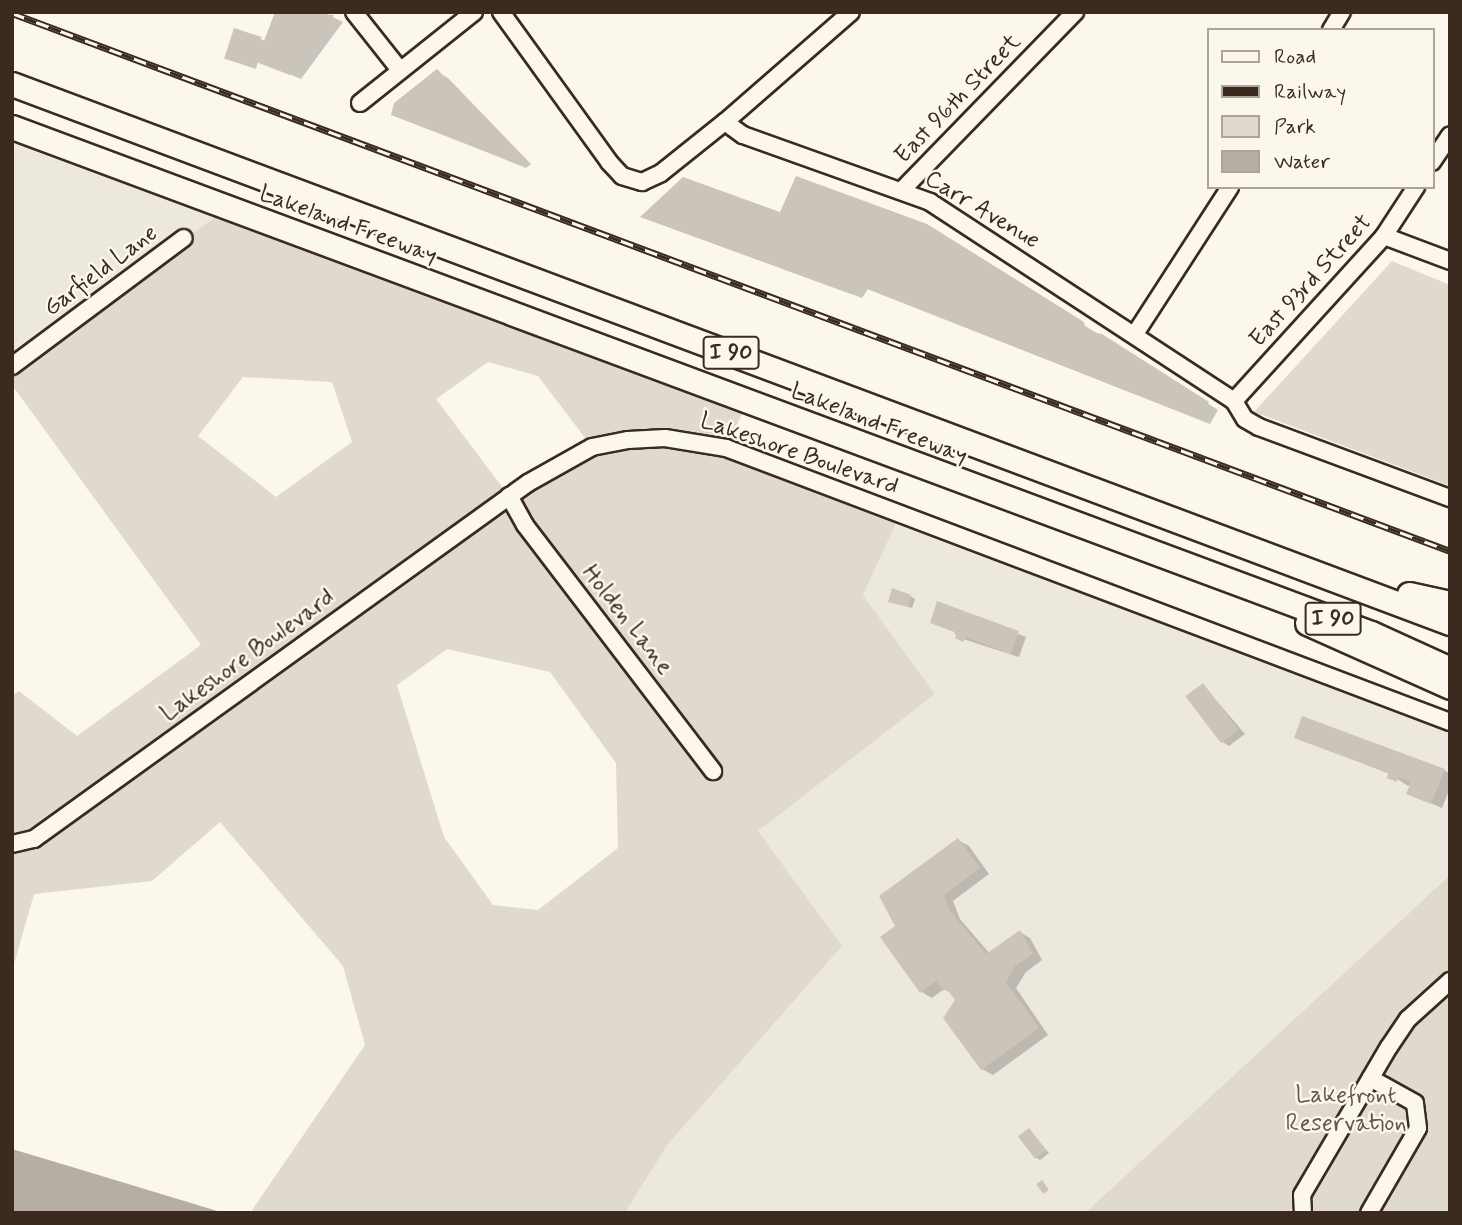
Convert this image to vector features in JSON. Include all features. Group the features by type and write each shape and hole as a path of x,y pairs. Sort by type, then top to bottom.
{"highway":[{"name":"Lakeland Freeway","path":"12,84 1332,575 1450,623"},
{"name":"Lakeland Freeway","path":"12,127 1371,633 1450,669"},
{"path":"1214,575 1323,632 1450,687"},
{"path":"1332,575 1450,603"}],"street":[{"path":"354,12 400,70"},
{"path":"360,103 474,12"},
{"path":"501,12 622,176 642,182 661,173 725,122 851,12"},
{"name":"East 96th Street","path":"903,189 1075,12"},
{"path":"1332,28 1342,12"},
{"name":"Carr Avenue","path":"725,122 743,135 795,155 887,188 903,189 1135,334 1234,401 1245,419 1259,428 1450,498"},
{"path":"1434,159 1450,135"},
{"path":"1135,334 1229,189"},
{"name":"East 93rd Street","path":"1234,401 1384,236 1415,189"},
{"path":"1384,236 1450,261"},
{"name":"Garfield Lane","path":"12,366 184,238"},
{"name":"Lakeshore Boulevard","path":"12,844 34,839 509,496 592,447 628,440 695,440 995,548 1450,722"},
{"name":"Holden Lane","path":"509,496 525,525 713,771"},
{"path":"1303,1213 1303,1195 1370,1078 1408,1019 1450,981"},
{"path":"1369,1213 1413,1142 1418,1128 1415,1103 1370,1078"}],"shaded area":[{"path":"30,134 227,208 12,366 12,147"},
{"path":"901,513 1450,722 1450,875 1085,1213 625,1213 668,1144 757,831 935,694 863,595"}],"green space":[{"path":"227,208 747,402 727,448 901,513 863,595 935,694 758,831 842,946 668,1144 625,1213 250,1213 365,1045 343,966 220,822 152,881 34,894 12,971 12,696 19,691 77,736 201,645 12,385 12,366","holes":["488,362 538,376 592,447 509,496 436,399","243,377 332,382 352,442 276,497 198,436","447,649 550,672 616,763 618,848 538,910 493,905 444,837 397,685"]},
{"path":"1392,261 1450,285 1450,486 1254,412"},
{"name":"Lakefront Reservation","path":"1450,875 1450,1213 1085,1213"}],"water":[{"path":"12,1149 72,1167 224,1213 12,1213"}],"building":[{"path":"275,12 334,15 290,75 256,62"},
{"path":"234,28 262,37 252,67 224,58"},
{"path":"437,69 522,158 515,163 391,115 394,103"},
{"path":"796,176 927,224 1084,322 1086,331 1102,334 1209,402 1199,419 857,285 851,294 640,217 683,177 780,212"},
{"path":"892,588 911,595 908,607 888,602"},
{"path":"937,601 1019,631 1011,654 965,637 963,642 955,638 957,633 930,623"},
{"path":"1203,683 1239,730 1221,743 1185,696"},
{"path":"1302,716 1445,769 1431,804 1406,794 1411,782 1398,777 1397,782 1387,778 1388,773 1294,738"},
{"path":"958,838 980,868 944,895 950,911 986,954 1020,930 1033,954 1015,966 1006,982 1039,1028 981,1070 943,1018 955,1000 947,989 943,991 936,981 920,993 880,937 895,926 879,896"},
{"path":"1029,1128 1046,1150 1035,1159 1018,1137"},
{"path":"1042,1180 1049,1190 1043,1194 1036,1184"}],"railway":[{"path":"12,13 1450,551"}]}
